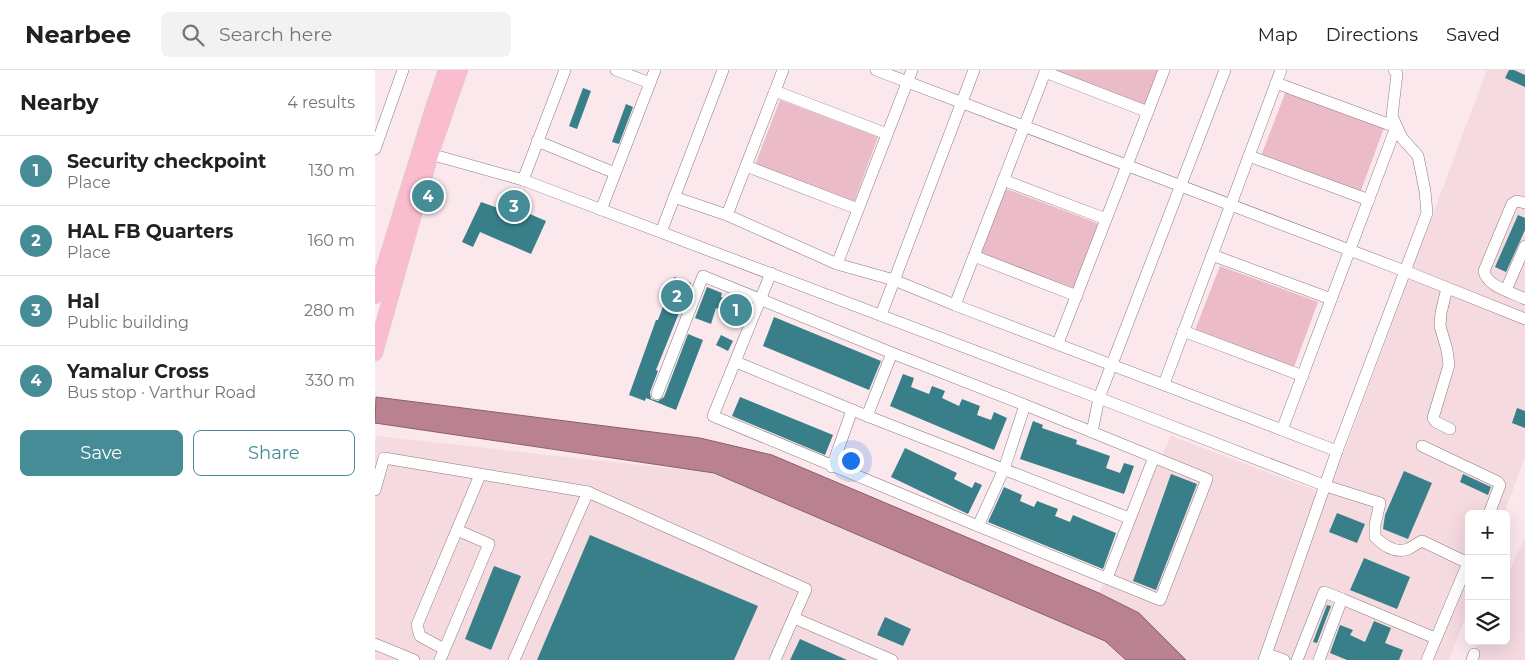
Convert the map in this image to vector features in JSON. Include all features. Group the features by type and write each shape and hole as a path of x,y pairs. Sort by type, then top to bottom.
{"main road":[{"path":"375,353 446,70"},
{"path":"375,296 425,153 460,70"}],"street":[{"path":"375,149 403,70"},
{"path":"523,180 565,70"},
{"path":"616,70 650,83"},
{"path":"601,210 655,70"},
{"path":"661,232 723,70"},
{"path":"727,215 783,70"},
{"path":"876,70 1525,319"},
{"path":"837,264 912,70"},
{"path":"881,315 974,70"},
{"path":"1058,343 1164,70"},
{"path":"1092,432 1099,398 1225,70"},
{"path":"1163,384 1281,70"},
{"path":"1284,660 1265,657 1337,451 1427,213 1418,156 1401,138 1392,116 1397,74 1394,70"},
{"path":"955,305 1045,71 1148,112"},
{"path":"1276,83 1396,127"},
{"path":"775,91 887,134"},
{"path":"1282,430 1396,127"},
{"path":"537,142 615,173"},
{"path":"425,153 523,180 1326,486 1380,503 1375,525 1375,537 1386,547 1399,551 1409,549 1422,541 1465,561"},
{"path":"1249,156 1369,200"},
{"path":"746,166 858,209"},
{"path":"1003,180 1106,219"},
{"path":"674,197 727,215 837,264 894,280 1337,451"},
{"path":"1525,203 1517,201 1512,204 1484,271 1487,279 1525,298"},
{"path":"1506,290 1525,246"},
{"path":"1212,255 1331,299"},
{"path":"973,256 1077,296"},
{"path":"657,394 703,276 761,299 892,353 1154,457 1207,479 1160,600 713,416 736,362 761,299 771,273"},
{"path":"1447,288 1440,326 1449,365 1433,418 1436,422 1450,429"},
{"path":"1183,331 1303,376"},
{"path":"867,416 892,353"},
{"path":"736,362 867,416 1129,518"},
{"path":"978,526 1004,469 1025,405"},
{"path":"832,466 852,410"},
{"path":"1422,446 1498,482 1500,485 1491,510"},
{"path":"1107,578 1154,457"},
{"path":"375,490 384,458 588,492 806,589 775,660"},
{"path":"457,530 489,544 442,655 420,636 417,625 457,530 481,475"},
{"path":"514,660 588,492"},
{"path":"1427,660 1465,569"},
{"path":"1297,660 1324,592 1435,638"},
{"path":"1319,660 1342,599"},
{"path":"794,618 892,660"},
{"path":"375,644 414,660"}],"shaded area":[{"path":"1047,70 1159,70 1145,108"},
{"path":"1487,70 1525,70 1525,456 1505,510 1465,510 1465,618 1449,660 1186,660 1139,613 1099,593 1171,436 1328,495"},
{"path":"1286,91 1384,128 1360,193 1261,156"},
{"path":"780,100 878,137 854,202 755,165"},
{"path":"1004,188 1102,225 1078,290 979,253"},
{"path":"1220,266 1318,302 1294,367 1195,330"},
{"path":"376,397 700,438 772,455 1099,593 1139,613 1186,660 1126,660 1105,641 714,473 375,423"},
{"path":"377,436 714,473 1105,641 1126,660 375,660 375,441"},
{"path":"1525,537 1525,660 1470,660 1476,645 1510,645 1510,570"}],"building":[{"path":"1509,70 1525,75 1525,87 1505,78"},
{"path":"583,88 591,91 577,129 569,126"},
{"path":"626,104 633,107 619,144 612,142"},
{"path":"481,202 521,216 523,211 546,221 531,254 480,232 473,247 462,242"},
{"path":"1518,215 1525,218 1525,230 1506,272 1495,267"},
{"path":"674,277 691,283 656,370 658,371 650,392 651,399 658,401 664,397 688,334 703,340 676,410 646,398 645,401 629,395"},
{"path":"707,287 722,293 721,297 745,307 741,317 716,308 711,324 695,318"},
{"path":"774,317 881,361 869,390 763,346"},
{"path":"721,335 733,341 728,351 716,345"},
{"path":"903,374 914,378 911,387 929,394 932,386 945,391 942,398 959,406 962,399 980,406 977,415 991,420 994,412 1007,418 994,450 890,406"},
{"path":"740,397 833,435 825,455 732,416"},
{"path":"1517,408 1525,411 1525,428 1512,423"},
{"path":"1033,421 1043,425 1042,428 1077,440 1076,444 1110,456 1106,468 1120,473 1124,463 1134,466 1124,494 1020,459"},
{"path":"905,448 957,473 954,479 972,488 975,482 982,485 968,514 891,477"},
{"path":"1404,471 1432,483 1408,539 1383,529 1385,515"},
{"path":"1171,474 1197,484 1156,590 1133,581"},
{"path":"1463,474 1491,487 1488,495 1460,482"},
{"path":"1004,487 1022,495 1020,501 1034,507 1037,501 1058,509 1055,516 1070,522 1073,515 1116,533 1103,569 988,522"},
{"path":"1337,513 1365,524 1357,543 1329,532"},
{"path":"590,535 758,606 734,660 537,660"},
{"path":"1364,558 1410,577 1397,609 1350,590"},
{"path":"494,566 521,576 491,650 465,639"},
{"path":"1327,605 1331,606 1317,643 1313,642"},
{"path":"885,617 911,629 903,646 877,635"},
{"path":"1374,621 1391,628 1385,643 1403,650 1399,660 1347,660 1330,653 1340,625 1353,630 1350,635 1365,642"},
{"path":"800,639 847,660 790,660"}],"place":[{"name":"Yamalur Cross","path":"428,196"},
{"name":"Hal","path":"514,206"},
{"name":"HAL FB Quarters","path":"677,296"},
{"name":"Security checkpoint","path":"736,310"}]}
